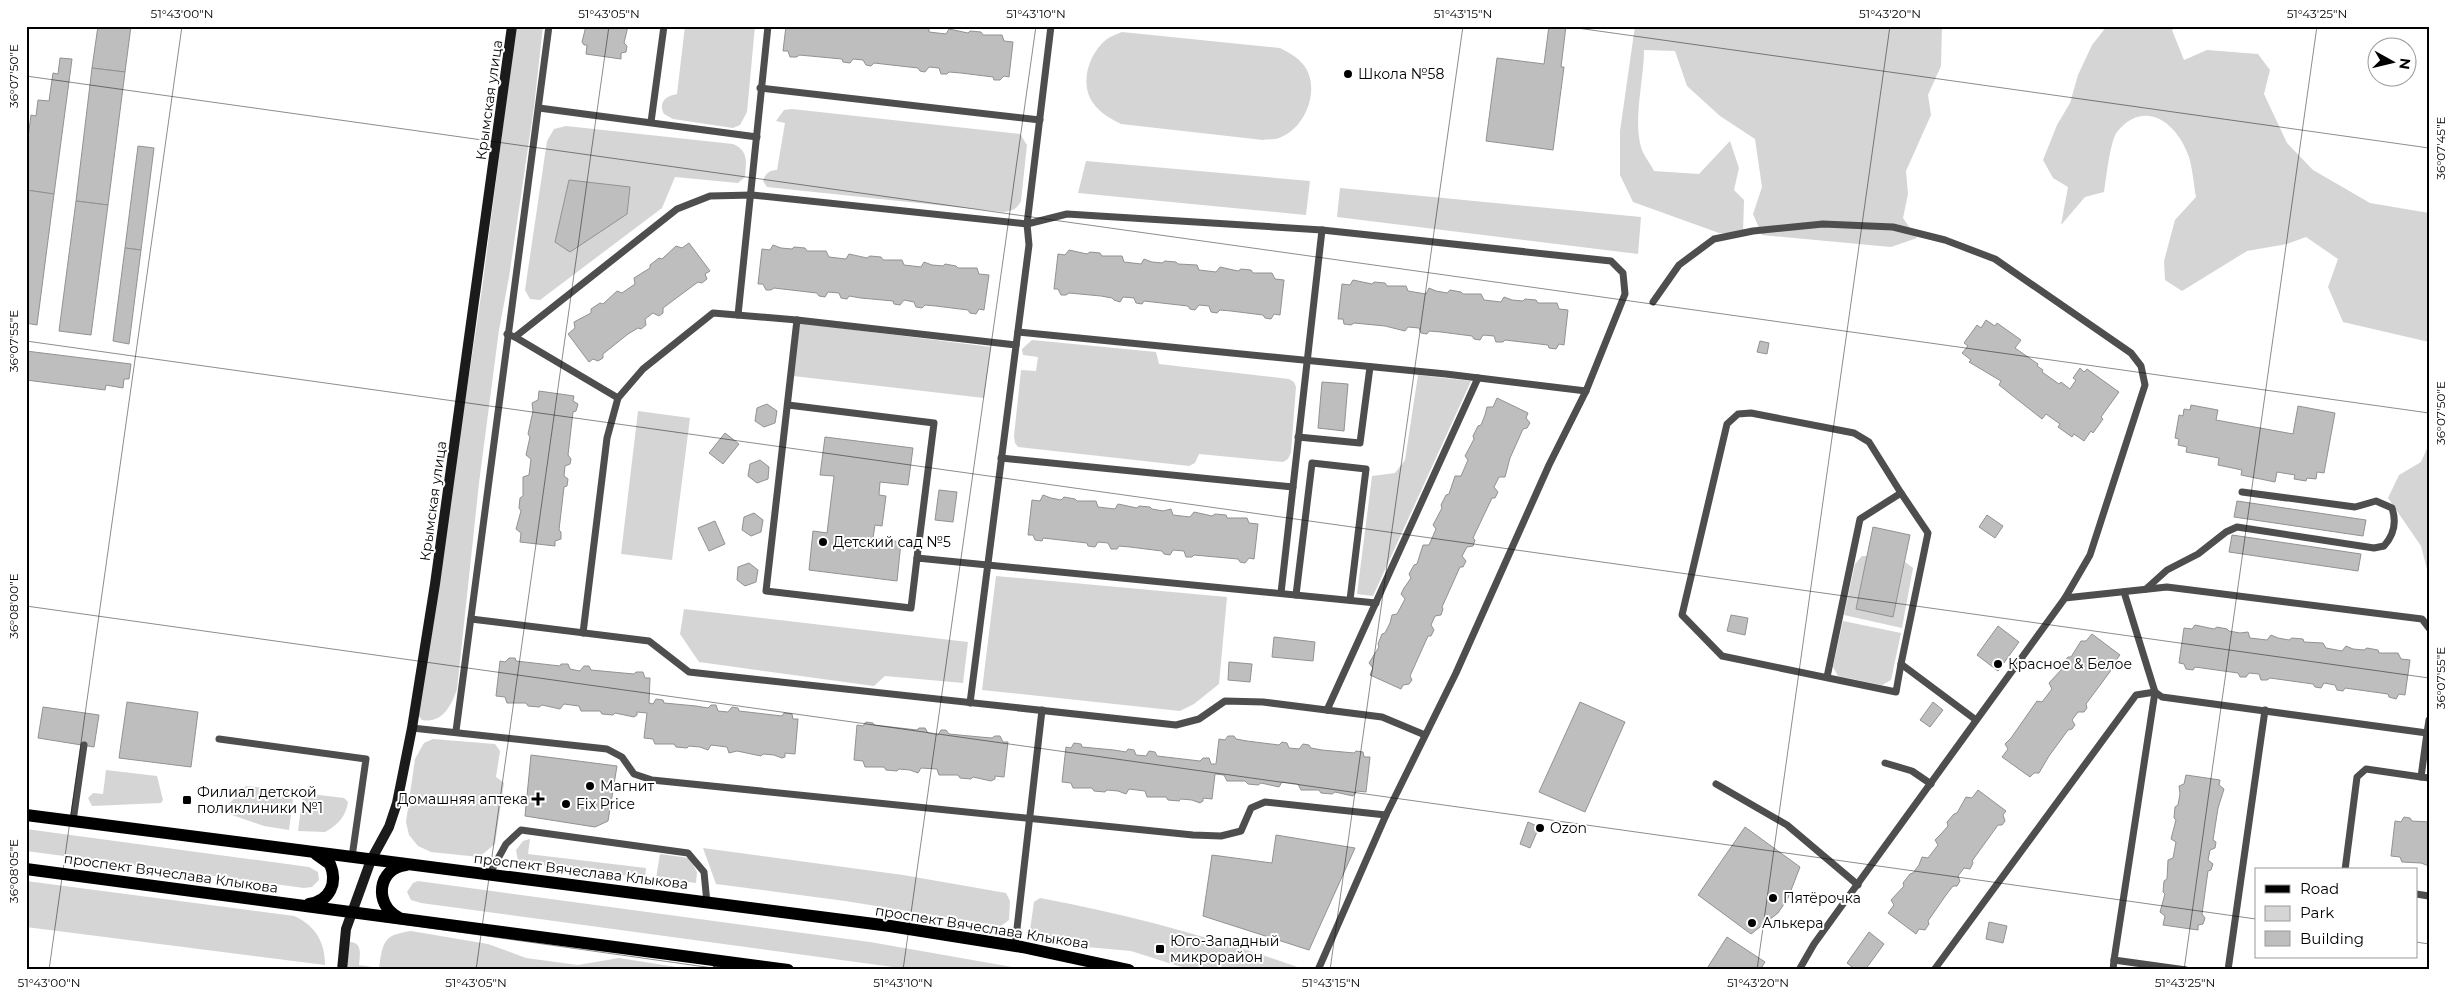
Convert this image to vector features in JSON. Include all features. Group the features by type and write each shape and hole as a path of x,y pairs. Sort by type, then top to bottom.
{"main road":[{"name":"проспект Вячеслава Клыкова","path":"26,815 890,926 1015,946 1129,970"},
{"path":"304,905 316,904 325,899 334,882 330,864 324,858 310,852"},
{"path":"402,918 391,913 384,904 382,887 389,872 399,866 410,865"},
{"name":"проспект Вячеслава Клыкова","path":"26,868 402,918 717,965 788,970"}],"street":[{"name":"Крымская улица","path":"342,970 346,929 371,860 389,827 397,803 412,728 436,575 512,26"}],"lane":[{"path":"456,731 549,26"},
{"path":"650,122 664,26"},
{"path":"738,314 752,195 760,88 768,26"},
{"path":"970,703 1029,245 1027,224 1050,26"},
{"path":"760,88 1040,120"},
{"path":"539,108 757,137"},
{"path":"514,337 677,209 710,196 752,195 1027,224 1067,214 1322,230 1611,261 1624,273 1625,294 1586,391 1549,465 1460,664 1386,815 1318,970"},
{"path":"1653,302 1679,265 1714,239 1753,231 1823,224 1893,227 1945,240 1995,259 2131,353 2141,366 2145,385 2090,554 2064,598 1814,944 1799,970"},
{"path":"1281,593 1322,230"},
{"path":"583,633 607,438 618,398 643,368 713,312 1016,345"},
{"path":"788,405 934,423 911,608 766,591 797,320"},
{"path":"1018,332 1478,378 1586,391"},
{"path":"507,334 618,398"},
{"path":"1298,437 1360,443 1370,367"},
{"path":"1328,710 1478,378"},
{"path":"1751,413 1854,433 1869,442 1902,493 1928,533 1896,692 1722,656 1682,615 1727,424 1738,414 1751,413"},
{"path":"1001,458 1293,487"},
{"path":"1296,595 1312,463 1366,469 1350,600"},
{"path":"2146,589 2166,570 2198,554 2226,532 2237,526 2374,548 2384,546 2393,532 2395,523 2392,508 2376,501 2355,507 2242,492"},
{"path":"1827,677 1860,519 1902,493"},
{"path":"917,558 1376,603"},
{"path":"2064,598 2167,587 2422,619 2429,628"},
{"path":"2113,970 2155,692 2124,592"},
{"path":"471,619 649,641 688,672 1176,725 1199,719 1225,701 1263,702 1382,717 1425,735"},
{"path":"1902,664 1976,720"},
{"path":"1934,970 2136,695 2155,692 2162,696 2427,732"},
{"path":"1015,946 1042,710"},
{"path":"2228,970 2266,710"},
{"path":"2345,868 2357,777 2366,769 2425,777 2429,720"},
{"path":"412,728 456,731 607,749 622,757 634,774 652,780 1193,835 1221,836 1241,831 1250,808 1265,802 1386,815"},
{"path":"218,739 366,759 352,857"},
{"path":"73,821 84,745"},
{"path":"1885,763 1912,771 1931,784"},
{"path":"1716,784 1787,825 1858,884"},
{"path":"489,875 506,844 521,830 688,853 704,872 708,903"},
{"path":"2114,960 2186,970"}],"green space":[{"path":"516,26 543,26 534,107 509,277 499,330 479,483 457,689 449,707 441,716 435,719 422,720 418,715 482,289"},
{"path":"685,26 755,26 747,112 740,125 733,128 673,119 664,114 662,106 664,100 669,96 677,94"},
{"path":"1635,26 1942,26 1941,66 1928,95 1931,115 1906,171 1908,194 1903,218 1917,238 1891,247 1762,235 1753,214 1762,187 1755,139 1720,116 1687,86 1675,51 1644,50 1638,111 1639,136 1642,150 1654,171 1699,174 1730,141 1739,168 1734,190 1744,200 1743,234 1719,233 1633,202 1620,175 1620,131"},
{"path":"2107,26 2175,26 2172,30 2184,60 2207,50 2258,54 2270,70 2264,94 2287,143 2313,170 2370,203 2429,213 2429,342 2343,322 2328,287 2338,259 2306,237 2287,244 2247,251 2182,291 2165,280 2164,261 2175,220 2196,197 2192,168 2187,152 2174,131 2157,118 2137,117 2127,122 2117,132 2110,152 2104,192 2085,197 2061,225 2068,187 2053,178 2043,160 2057,125 2070,103 2078,75 2092,45"},
{"path":"1122,32 1280,48 1291,54 1307,70 1311,89 1307,110 1296,127 1288,133 1279,138 1263,140 1121,124 1102,113 1093,103 1087,87 1087,78 1088,69 1095,52 1109,38"},
{"path":"792,109 1020,134 1027,145 1021,201 1014,209 1003,212 767,187 763,181 769,172 777,170 785,123 776,121 784,110"},
{"path":"566,126 733,144 742,150 744,154 746,162 745,177 738,183 675,177 662,208 540,300 530,299 525,290 547,141 554,129"},
{"path":"1086,161 1310,181 1306,215 1078,193"},
{"path":"1340,188 1641,217 1638,254 1337,217"},
{"path":"800,323 991,347 984,398 793,376"},
{"path":"1032,340 1156,352 1159,364 1289,379 1294,382 1296,387 1291,452 1288,459 1283,462 1199,454 1195,463 1189,466 1018,447 1014,436 1021,370 1036,371 1038,357 1023,355 1022,349"},
{"path":"1418,375 1471,381 1373,596 1357,594 1372,476 1395,473 1405,460"},
{"path":"638,411 690,418 672,560 621,554"},
{"path":"2429,444 2429,577 2421,546 2388,498 2399,475 2421,462"},
{"path":"1862,556 1867,556 1893,616 1905,562 1913,568 1902,628 1844,615 1855,564"},
{"path":"996,576 1227,597 1219,684 1194,704 1180,711 982,690"},
{"path":"684,609 968,642 963,683 885,676 874,686 699,662 680,634"},
{"path":"1843,621 1901,633 1891,680 1882,685 1838,676 1833,667"},
{"path":"433,739 495,744 500,751 496,777 504,783 495,844 479,857 431,852 418,846 409,835 406,822 415,759 424,743"},
{"path":"106,770 157,776 163,800 161,803 92,806 88,798 93,793 103,794"},
{"path":"246,786 294,791 289,830 264,826 229,814 227,810 228,805"},
{"path":"303,793 344,798 348,802 343,816 325,832 298,831"},
{"path":"26,829 309,867 318,872 319,880 312,887 304,888 26,851"},
{"path":"530,839 528,854 646,868 645,878 522,863 518,861 516,850 523,841"},
{"path":"703,848 903,875 1006,893 1010,901 1009,920 1001,926 845,901 716,884"},
{"path":"660,854 689,858 697,872 696,883 656,878"},
{"path":"26,881 294,916 308,924 317,935 323,949 325,965 26,927"},
{"path":"418,881 870,942 1029,970 915,970 421,903 411,900 407,892 413,883"},
{"path":"1040,898 1174,929 1241,948 1306,970 1191,970 1131,951 1087,947 1035,937 1030,930 1034,902"},
{"path":"411,931 488,944 526,958 578,965 619,958 676,967 682,970 343,970 347,942 356,943 358,946 360,952 359,965 379,968 386,941 395,935"}],"building":[{"path":"98,26 131,26 125,72 92,68"},
{"path":"586,26 628,26 624,43 627,46 626,52 621,53 621,59 586,54 587,45 584,45 582,42"},
{"path":"786,26 925,26 929,29 929,32 946,34 949,29 968,33 970,31 981,32 983,35 1002,35 1004,41 1013,42 1009,77 1004,76 1000,80 994,80 993,77 961,73 949,72 941,74 939,68 929,67 925,72 920,71 918,68 874,63 871,66 866,65 863,60 853,59 850,63 843,62 842,59 799,55 797,57 790,57 788,51 783,51"},
{"path":"1549,26 1566,26 1561,67 1564,67 1553,150 1486,141 1497,58 1544,64"},
{"path":"60,58 72,59 54,194 26,190 26,153 31,115 36,116 38,100 49,101 53,73 58,74"},
{"path":"92,68 125,72 108,205 76,201"},
{"path":"138,146 154,148 141,250 125,248"},
{"path":"569,180 630,187 627,214 570,252 555,242"},
{"path":"26,190 54,194 37,325 26,323"},
{"path":"76,201 108,205 91,335 59,331"},
{"path":"689,243 710,271 705,274 707,279 702,283 698,282 663,308 663,313 659,316 653,313 645,319 646,325 628,334 603,354 603,358 598,361 593,359 589,362 568,334 575,328 574,322 591,313 591,309 600,303 603,304 617,291 622,293 635,284 634,278 650,268 650,265 659,258 662,259 676,246 682,248"},
{"path":"773,245 781,248 805,248 807,251 826,251 829,257 846,259 849,254 867,258 870,256 881,257 883,260 902,260 904,265 921,267 924,262 932,265 943,266 945,264 958,268 977,268 979,274 989,275 984,310 979,309 976,314 970,313 968,310 936,306 925,305 922,308 916,307 914,302 904,300 900,305 894,304 893,301 849,296 847,299 841,298 839,293 828,292 825,297 819,296 817,293 774,288 766,290 763,284 758,284 762,249 770,250"},
{"path":"125,248 141,250 129,344 113,341"},
{"path":"1069,250 1087,254 1090,252 1100,253 1102,256 1122,256 1124,262 1141,264 1144,259 1152,262 1162,263 1165,261 1197,265 1199,270 1216,272 1220,267 1238,271 1241,269 1251,270 1253,273 1272,273 1275,279 1284,280 1280,315 1274,314 1271,319 1265,318 1263,315 1231,311 1220,310 1217,313 1211,312 1209,306 1199,305 1195,310 1190,309 1188,306 1144,301 1142,304 1136,303 1134,298 1123,297 1120,302 1101,296 1069,293 1061,295 1058,289 1054,289 1058,254 1065,255"},
{"path":"1353,280 1372,284 1374,282 1385,283 1387,286 1406,286 1408,291 1426,294 1429,288 1447,293 1450,290 1463,294 1481,294 1484,300 1501,302 1504,297 1512,300 1536,300 1538,303 1557,303 1559,309 1568,310 1564,345 1559,344 1556,349 1549,348 1548,345 1505,340 1503,342 1496,342 1494,336 1483,335 1480,340 1474,339 1472,336 1441,332 1429,331 1427,334 1421,333 1419,328 1408,327 1405,331 1385,326 1344,324 1343,319 1338,319 1342,284 1350,285"},
{"path":"1986,320 1995,326 1997,323 2021,340 2015,348 2038,364 2037,366 2043,370 2042,372 2059,384 2061,382 2070,389 2076,380 2073,378 2080,368 2084,372 2087,369 2119,392 2101,417 2103,419 2093,433 2091,431 2084,441 2074,434 2072,437 2058,427 2060,424 2046,414 2042,419 1999,385 2001,381 1969,362 1971,360 1962,353 1968,346 1964,343 1977,325 1981,328"},
{"path":"1760,341 1769,343 1767,354 1757,352"},
{"path":"26,351 131,364 129,379 124,379 123,388 106,385 105,390 26,380"},
{"path":"1322,382 1348,384 1344,431 1318,428"},
{"path":"539,391 574,396 573,401 578,404 576,411 573,412 568,455 571,459 570,464 565,466 564,476 568,479 567,486 564,487 559,530 561,532 561,539 555,541 555,546 520,542 521,533 516,529 521,511 519,508 520,498 523,496 523,477 529,475 531,459 526,455 533,411 532,403 538,400"},
{"path":"1497,398 1528,413 1526,418 1530,423 1527,428 1523,429 1510,458 1505,477 1499,477 1494,487 1498,492 1495,498 1492,498 1473,538 1475,540 1473,546 1467,547 1462,556 1466,561 1463,567 1460,567 1442,607 1441,615 1435,616 1431,625 1434,630 1431,636 1428,636 1410,676 1412,680 1409,684 1403,685 1401,689 1370,675 1373,668 1369,663 1379,647 1378,644 1382,634 1385,633 1392,615 1397,614 1405,599 1401,594 1411,578 1409,574 1414,565 1417,564 1423,545 1429,545 1436,529 1433,525 1442,508 1441,505 1446,495 1449,494 1455,476 1461,476 1468,460 1465,456 1478,426 1481,425 1487,407 1493,407"},
{"path":"767,404 777,411 775,423 764,427 755,421 757,408"},
{"path":"2191,405 2218,410 2216,420 2293,434 2298,406 2335,413 2324,473 2317,472 2316,479 2307,478 2306,481 2294,479 2295,475 2277,472 2275,482 2241,475 2242,470 2218,465 2219,458 2186,452 2187,447 2178,445 2179,439 2175,438 2179,415 2183,416 2184,409 2190,410"},
{"path":"725,433 739,444 723,464 709,453"},
{"path":"825,437 913,448 908,485 880,482 879,495 886,496 882,526 875,525 873,538 901,542 897,581 809,570 813,531 827,533 834,476 820,475"},
{"path":"760,460 769,467 768,479 757,483 748,476 750,464"},
{"path":"939,490 957,492 953,522 935,520"},
{"path":"1043,495 1061,500 1064,497 1077,501 1096,501 1098,507 1115,509 1118,504 1137,508 1139,506 1150,507 1163,511 1171,509 1173,515 1190,517 1194,512 1212,516 1215,514 1226,515 1227,518 1247,518 1249,523 1258,524 1254,559 1249,558 1245,563 1240,562 1238,559 1194,555 1186,557 1184,551 1173,550 1170,555 1164,554 1162,551 1130,547 1119,546 1117,549 1111,549 1108,543 1098,542 1095,547 1088,546 1087,543 1043,538 1042,541 1035,540 1033,535 1028,535 1032,500 1040,501"},
{"path":"2237,501 2366,520 2363,536 2234,517"},
{"path":"754,513 763,520 761,532 751,536 742,530 744,517"},
{"path":"1987,515 2003,526 1995,538 1979,527"},
{"path":"715,521 725,544 709,551 698,528"},
{"path":"1873,527 1910,535 1893,617 1856,609"},
{"path":"2232,535 2361,554 2358,571 2229,552"},
{"path":"749,563 758,570 756,582 745,586 737,580 738,567"},
{"path":"1731,615 1748,618 1745,635 1727,631"},
{"path":"2195,625 2214,629 2217,627 2240,633 2248,632 2250,638 2267,640 2271,635 2289,640 2292,638 2303,639 2304,642 2323,643 2326,648 2342,651 2346,646 2353,649 2364,650 2367,648 2378,650 2379,653 2398,653 2401,659 2410,660 2405,695 2399,694 2396,699 2389,697 2388,694 2345,688 2343,691 2337,690 2335,685 2324,683 2321,688 2315,687 2313,684 2270,678 2261,680 2259,674 2249,673 2246,677 2240,677 2238,673 2195,667 2193,670 2186,669 2184,664 2179,663 2184,628 2192,629"},
{"path":"1998,626 2019,642 1998,671 1977,655"},
{"path":"2092,634 2120,655 2117,659 2119,664 2115,669 2112,669 2086,704 2087,708 2084,712 2078,712 2072,720 2075,725 2072,729 2068,730 2039,773 2034,773 2030,777 2002,757 2008,749 2005,744 2037,701 2042,702 2052,689 2049,683 2062,669 2061,666 2068,657 2071,657 2081,641 2086,641"},
{"path":"1274,637 1315,642 1313,661 1272,657"},
{"path":"509,658 515,658 516,661 560,666 561,664 568,664 570,669 580,671 584,666 589,666 591,670 634,674 636,672 643,672 645,678 650,678 649,703 653,704 656,699 663,700 664,703 708,708 711,705 716,705 718,711 728,712 732,707 738,708 739,711 782,716 784,713 792,714 793,719 798,719 795,754 785,753 785,757 782,758 774,755 763,754 761,756 737,751 729,753 727,747 711,745 708,750 700,747 676,747 674,744 655,744 653,739 644,738 647,713 637,712 637,715 634,717 615,713 613,715 602,714 600,711 581,711 579,706 564,704 560,709 542,705 539,707 528,706 526,703 507,703 505,697 496,696 500,661 505,662"},
{"path":"1229,662 1252,664 1250,682 1228,680"},
{"path":"127,702 198,712 191,767 119,758"},
{"path":"1580,702 1625,722 1585,812 1539,792"},
{"path":"1933,702 1943,710 1930,727 1920,720"},
{"path":"43,707 99,715 94,747 38,738"},
{"path":"866,722 873,723 874,725 917,730 925,728 928,733 938,735 941,730 946,730 949,734 992,738 1000,736 1003,742 1008,742 1004,777 995,776 995,779 991,781 973,777 971,779 960,778 958,775 939,775 937,769 921,768 918,773 910,770 886,770 884,767 865,767 863,761 854,760 857,725 863,726"},
{"path":"1228,736 1234,736 1236,739 1247,741 1279,745 1282,742 1287,743 1289,748 1299,749 1303,744 1322,750 1363,752 1364,757 1370,757 1366,792 1357,791 1353,796 1335,792 1332,794 1321,793 1319,790 1301,790 1298,784 1282,782 1279,787 1261,783 1258,785 1248,784 1245,781 1227,781 1224,775 1215,774 1212,799 1203,798 1203,801 1200,803 1192,800 1168,800 1166,797 1147,797 1145,791 1129,789 1126,794 1118,791 1094,791 1092,788 1073,788 1071,783 1062,782 1066,747 1071,748 1074,743 1081,744 1082,747 1126,752 1128,749 1134,750 1136,755 1146,756 1149,751 1155,752 1157,756 1200,761 1203,758 1209,758 1211,764 1216,764 1219,739 1225,740"},
{"path":"531,755 617,766 608,821 595,827 525,816"},
{"path":"2186,775 2220,780 2219,785 2224,789 2218,808 2213,840 2216,842 2215,848 2210,850 2208,860 2213,864 2211,870 2208,871 2202,914 2205,918 2203,924 2198,925 2198,930 2163,925 2165,916 2160,912 2165,894 2163,892 2164,881 2167,879 2168,860 2173,858 2176,842 2171,839 2176,820 2174,818 2175,807 2178,805 2179,786 2184,784"},
{"path":"1978,790 2006,811 2003,815 2005,821 2002,825 1998,825 1972,861 1970,869 1964,868 1958,876 1960,881 1957,886 1953,886 1946,895 1928,921 1929,924 1925,930 1919,929 1916,934 1888,913 1894,905 1891,900 1904,886 1903,883 1919,865 1922,857 1928,858 1938,845 1935,840 1948,826 1947,822 1957,813 1966,797 1972,798"},
{"path":"2404,817 2410,818 2412,821 2429,822 2429,866 2421,863 2402,862 2400,857 2391,856 2395,821 2401,822"},
{"path":"1528,822 1539,827 1530,848 1520,844"},
{"path":"1745,827 1800,867 1788,898 1778,913 1751,934 1698,895"},
{"path":"1276,835 1355,848 1309,950 1203,916 1212,855 1272,863"},
{"path":"1989,922 2007,926 2003,943 1986,939"},
{"path":"1869,932 1884,944 1865,970 1856,970 1847,963"},
{"path":"1727,937 1765,962 1760,970 1706,970"}],"place":[{"name":"Школа №58","path":"1348,74"},
{"name":"Детский сад №5","path":"823,542"},
{"name":"Красное & Белое","path":"1998,664"},
{"name":"Магнит","path":"590,786"},
{"name":"Домашняя аптека","path":"538,799"},
{"name":"Филиал детской поликлиники №1","path":"187,800"},
{"name":"Fix Price","path":"566,804"},
{"name":"Ozon","path":"1540,828"},
{"name":"Пятёрочка","path":"1773,898"},
{"name":"Алькера","path":"1752,923"},
{"name":"Юго-Западный микрорайон","path":"1160,949"}]}
